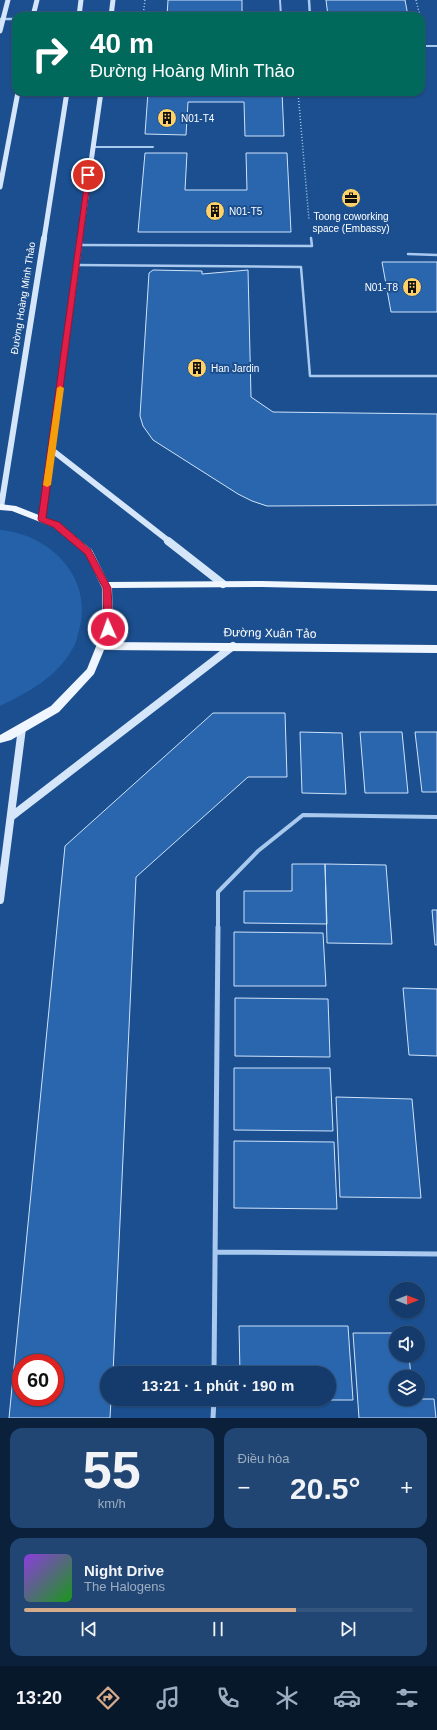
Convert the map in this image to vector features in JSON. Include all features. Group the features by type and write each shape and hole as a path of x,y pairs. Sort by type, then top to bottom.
{"main road":[{"path":"0,31 1,19 8,0"},
{"path":"34,12 37,0"},
{"path":"80,12 81,0"},
{"path":"112,12 113,0"},
{"path":"0,187 17,96"},
{"name":"Đường Hoàng Minh Thảo","path":"0,507 66,96"},
{"path":"42,519 92,147 100,96"},
{"path":"52,450 223,584"},
{"path":"0,507 13,508 56,524 88,552 107,588 108,629 91,672 55,710 7,737 0,739"},
{"path":"105,584 223,584 437,588"},
{"name":"Đường Xuân Tảo","path":"102,646 437,649"},
{"path":"12,816 233,646"},
{"path":"0,900 12,816 22,728"}],"street":[{"path":"309,0 310,12"},
{"path":"1,19 12,19"},
{"path":"214,1366 218,892 258,851 303,815 437,817"},
{"path":"215,1252 437,1254"},
{"path":"213,1418 214,1406"}],"lane":[{"path":"280,0 281,12"},
{"path":"425,46 437,46"},
{"path":"92,147 153,147"},
{"path":"80,244 312,246 311,238"},
{"path":"408,254 437,255"},
{"path":"77,265 301,267 310,376 437,376"}],"path":[{"path":"144,12 145,0"},
{"path":"416,0 419,12"},
{"path":"298,96 311,238"}],"shaded area":[{"path":"0,530 19,533 37,540 52,551 65,564 75,579 81,596 82,614 75,645 59,667 32,689 0,706"}],"building":[{"path":"168,0 242,0 242,12 167,12"},
{"path":"326,0 405,0 407,12 328,12"},
{"name":"N01-T4","path":"148,96 282,96 284,136 245,136 244,102 188,102 186,135 145,134"},
{"name":"N01-T5","path":"145,153 187,153 185,190 247,190 246,153 287,153 291,232 138,232"},
{"name":"N01-T8","path":"382,262 437,262 437,312 391,312"},
{"name":"Han Jardin","path":"153,270 202,271 202,274 248,270 251,397 273,412 437,414 437,505 267,506 238,494 153,440 143,426 140,416 149,273"},
{"path":"213,713 285,713 287,777 248,777 136,877 113,1366 100,1366 100,1406 111,1406 110,1418 9,1418 12,1387 12,1406 64,1406 64,1354 15,1354 65,846"},
{"path":"300,732 342,733 346,794 302,793"},
{"path":"360,732 402,732 408,793 365,793"},
{"path":"415,732 437,732 437,792 422,792"},
{"path":"292,864 325,864 327,924 244,923 244,891 292,891"},
{"path":"325,864 386,865 392,944 327,943"},
{"path":"432,910 437,910 437,945 435,945"},
{"path":"234,932 323,933 326,986 234,986"},
{"path":"403,988 437,989 437,1056 409,1055"},
{"path":"235,998 328,999 330,1057 235,1056"},
{"path":"234,1068 330,1068 333,1131 234,1130"},
{"path":"336,1097 412,1099 421,1198 340,1197"},
{"path":"234,1141 334,1142 337,1209 234,1208"},
{"path":"239,1326 348,1326 353,1400 336,1400 336,1366 240,1366"},
{"path":"353,1333 389,1333 389,1362 410,1362 410,1370 389,1370 389,1406 425,1406 425,1399 434,1399 436,1418 359,1418"}],"slow traffic":[{"path":"47,485 60,388"}],"place":[{"name":"N01-T4","path":"167,118"},
{"name":"Toong coworking space (Embassy)","path":"351,198"},
{"name":"N01-T5","path":"215,211"},
{"name":"N01-T8","path":"412,287"},
{"name":"Han Jardin","path":"197,368"}],"route":[{"path":"88,175 42,519 56,524 88,552 107,588 108,629"}]}
